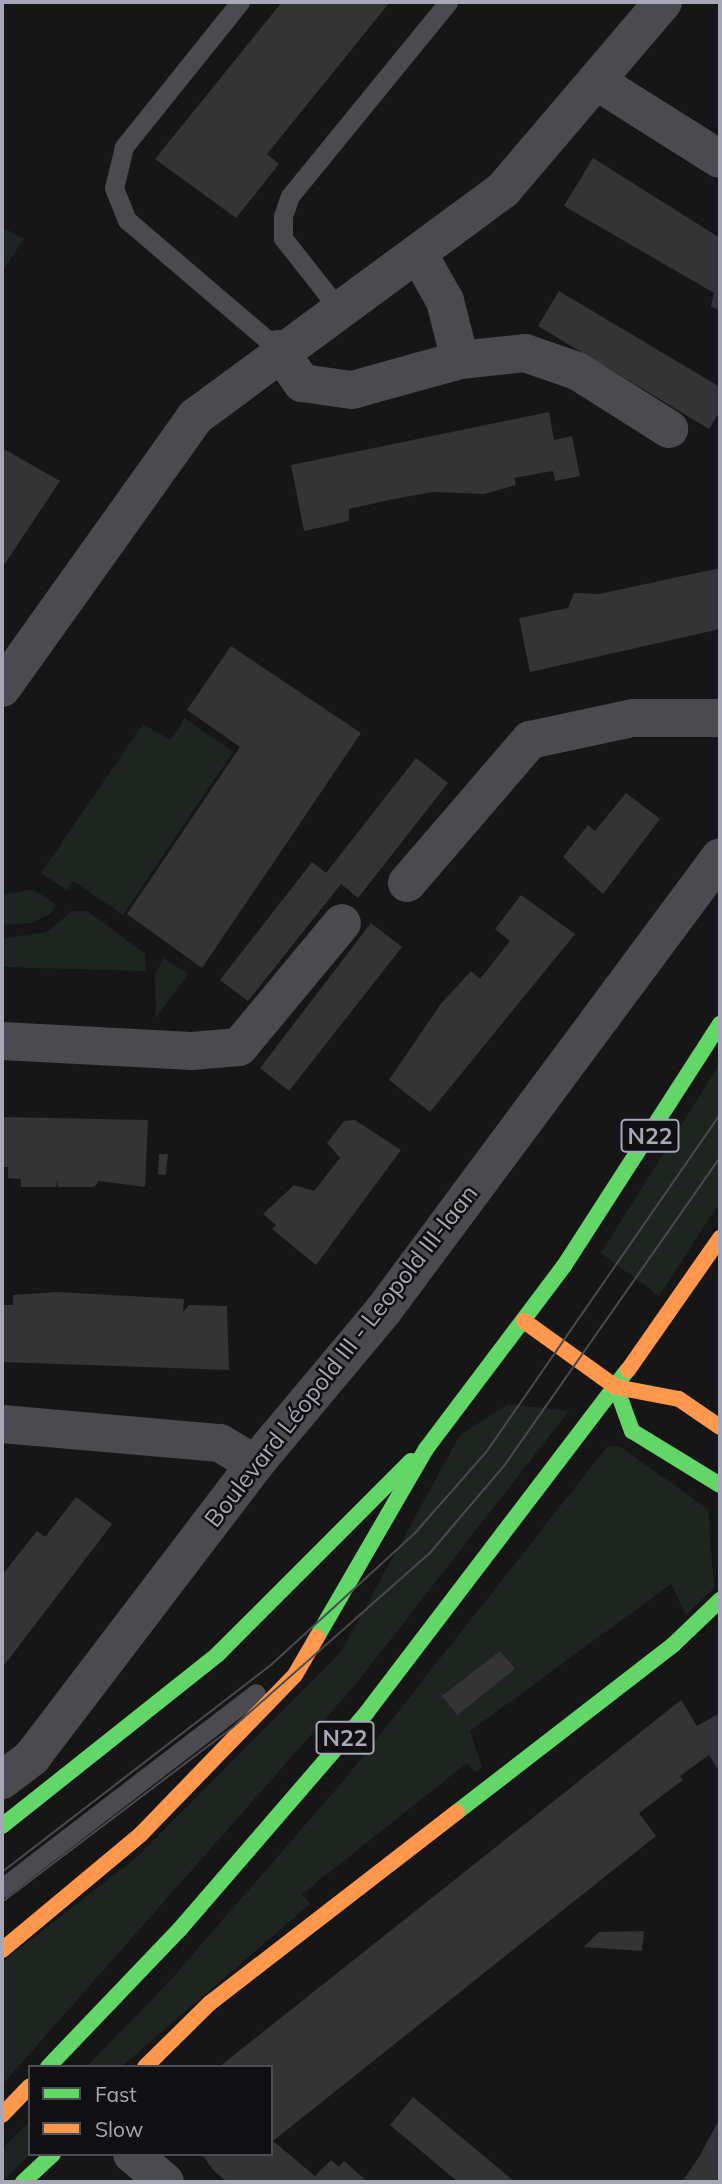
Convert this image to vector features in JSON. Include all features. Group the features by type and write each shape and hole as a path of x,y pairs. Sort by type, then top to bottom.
{"main road":[{"name":"N22","path":"2,1950 151,1824 295,1675 324,1631 426,1449 524,1321 720,1024"},
{"name":"N22","path":"50,2065 180,1929 368,1712 616,1387 720,1238"},
{"path":"524,1321 616,1387 679,1399 720,1427"},
{"path":"616,1387 632,1431 720,1485"},
{"name":"N22","path":"2,1826 218,1654 378,1488 426,1449"},
{"path":"147,2065 210,2003 674,1644 720,1600"},
{"path":"2,2115 28,2088"},
{"path":"23,2182 51,2156"}],"street":[{"path":"2,688 195,416 278,349 418,253 503,190 660,3"},
{"path":"596,81 720,159"},
{"path":"418,253 445,302 460,360"},
{"path":"278,349 302,383 352,390 460,360 525,353 577,371 669,429"},
{"path":"407,884 530,740 633,718 720,718"},
{"name":"Boulevard Léopold III - Leopold III-laan","path":"2,1780 32,1757 255,1464 383,1311 720,857"},
{"path":"2,1041 192,1051 239,1047 342,923"},
{"path":"2,1424 220,1443 255,1464"},
{"path":"134,2156 165,2182"}],"lane":[{"path":"240,2 124,147 114,188 127,220 278,349"},
{"path":"338,307 283,238 283,216 290,196 447,2"},
{"path":"2,1888 254,1694 324,1631"}],"shaded area":[{"path":"2,227 24,239 2,272"},
{"path":"185,718 233,752 123,915 73,881 67,890 41,873 143,724 170,740"},
{"path":"33,889 56,905 50,914 32,923 2,925 2,895"},
{"path":"72,911 87,911 145,954 146,971 2,967 2,939 47,932"},
{"path":"164,958 188,974 156,1017 155,974"},
{"path":"720,1063 720,1202 659,1296 601,1253"},
{"path":"508,1404 569,1411 355,1685 2,2085 2,1962 137,1857 341,1652 460,1435"},
{"path":"619,1446 708,1509 714,1588 686,1615 671,1584 470,1731 482,1767 475,1772 467,1763 302,1894 310,1904 123,2065 88,2065 168,1983 345,1779 607,1447"},
{"path":"28,2123 28,2156 2,2182 2,2149"}],"building":[{"path":"282,2 390,2 267,154 279,164 236,218 155,159"},
{"path":"593,158 720,238 720,311 711,306 714,293 564,206"},
{"path":"559,291 720,387 720,411 709,429 538,326"},
{"path":"549,412 554,440 572,436 580,476 555,481 553,471 514,478 516,485 484,494 433,492 389,500 349,509 349,521 304,531 291,465"},
{"path":"2,448 60,481 2,568"},
{"path":"720,568 720,629 530,672 519,618 568,608 574,593 599,594"},
{"path":"231,646 361,733 202,968 127,914 240,747 187,710"},
{"path":"416,758 448,783 358,898 341,884 248,1001 220,980 312,862 326,873"},
{"path":"626,793 660,819 603,894 563,857 588,825 595,831"},
{"path":"521,895 575,934 430,1112 389,1080 440,1005 471,971 480,979 510,941 495,929"},
{"path":"371,923 402,947 289,1091 260,1068"},
{"path":"2,1117 148,1120 145,1187 99,1181 94,1187 58,1187 58,1179 56,1187 21,1187 21,1179 8,1178 8,1167 2,1167"},
{"path":"355,1120 401,1150 316,1265 272,1229 276,1225 263,1214 294,1185 314,1191 340,1158 327,1143 344,1121"},
{"path":"159,1154 168,1154 166,1175 158,1174"},
{"path":"57,1292 184,1299 183,1312 189,1305 227,1306 229,1370 2,1362 2,1305 13,1305 13,1295"},
{"path":"76,1497 112,1524 2,1668 2,1575 37,1531 45,1537"},
{"path":"500,1651 515,1669 457,1715 442,1696"},
{"path":"681,1700 697,1726 720,1713 720,1773 709,1755 680,1776 683,1780 639,1813 656,1836 273,2141 273,2065 222,2065"},
{"path":"644,1931 642,1951 584,1947 599,1932"},
{"path":"413,2097 515,2182 458,2182 390,2125"},
{"path":"720,2118 720,2182 682,2182 699,2157"},
{"path":"273,2141 315,2176 331,2160 339,2167 344,2161 368,2182 227,2182 213,2170 203,2156 273,2156"}],"tram line":[{"path":"2,1872 272,1664 415,1533 487,1451 720,1115"},
{"path":"2,1902 232,1728 429,1554 504,1466 720,1157"}],"traffic: fast":[{"path":"317,1637 426,1449 564,1266 720,1024"},
{"path":"50,2065 180,1929 367,1712 628,1370"},
{"path":"616,1387 632,1431 720,1485"},
{"path":"2,1826 218,1654 411,1461"},
{"path":"457,1812 674,1644 720,1600"},
{"path":"23,2182 51,2156"}],"traffic: slow":[{"path":"628,1370 720,1238"},
{"path":"524,1321 616,1387 679,1399 720,1427"},
{"path":"2,1950 141,1834 295,1675 317,1637"},
{"path":"147,2065 210,2003 457,1812"},
{"path":"2,2115 28,2088"}]}
